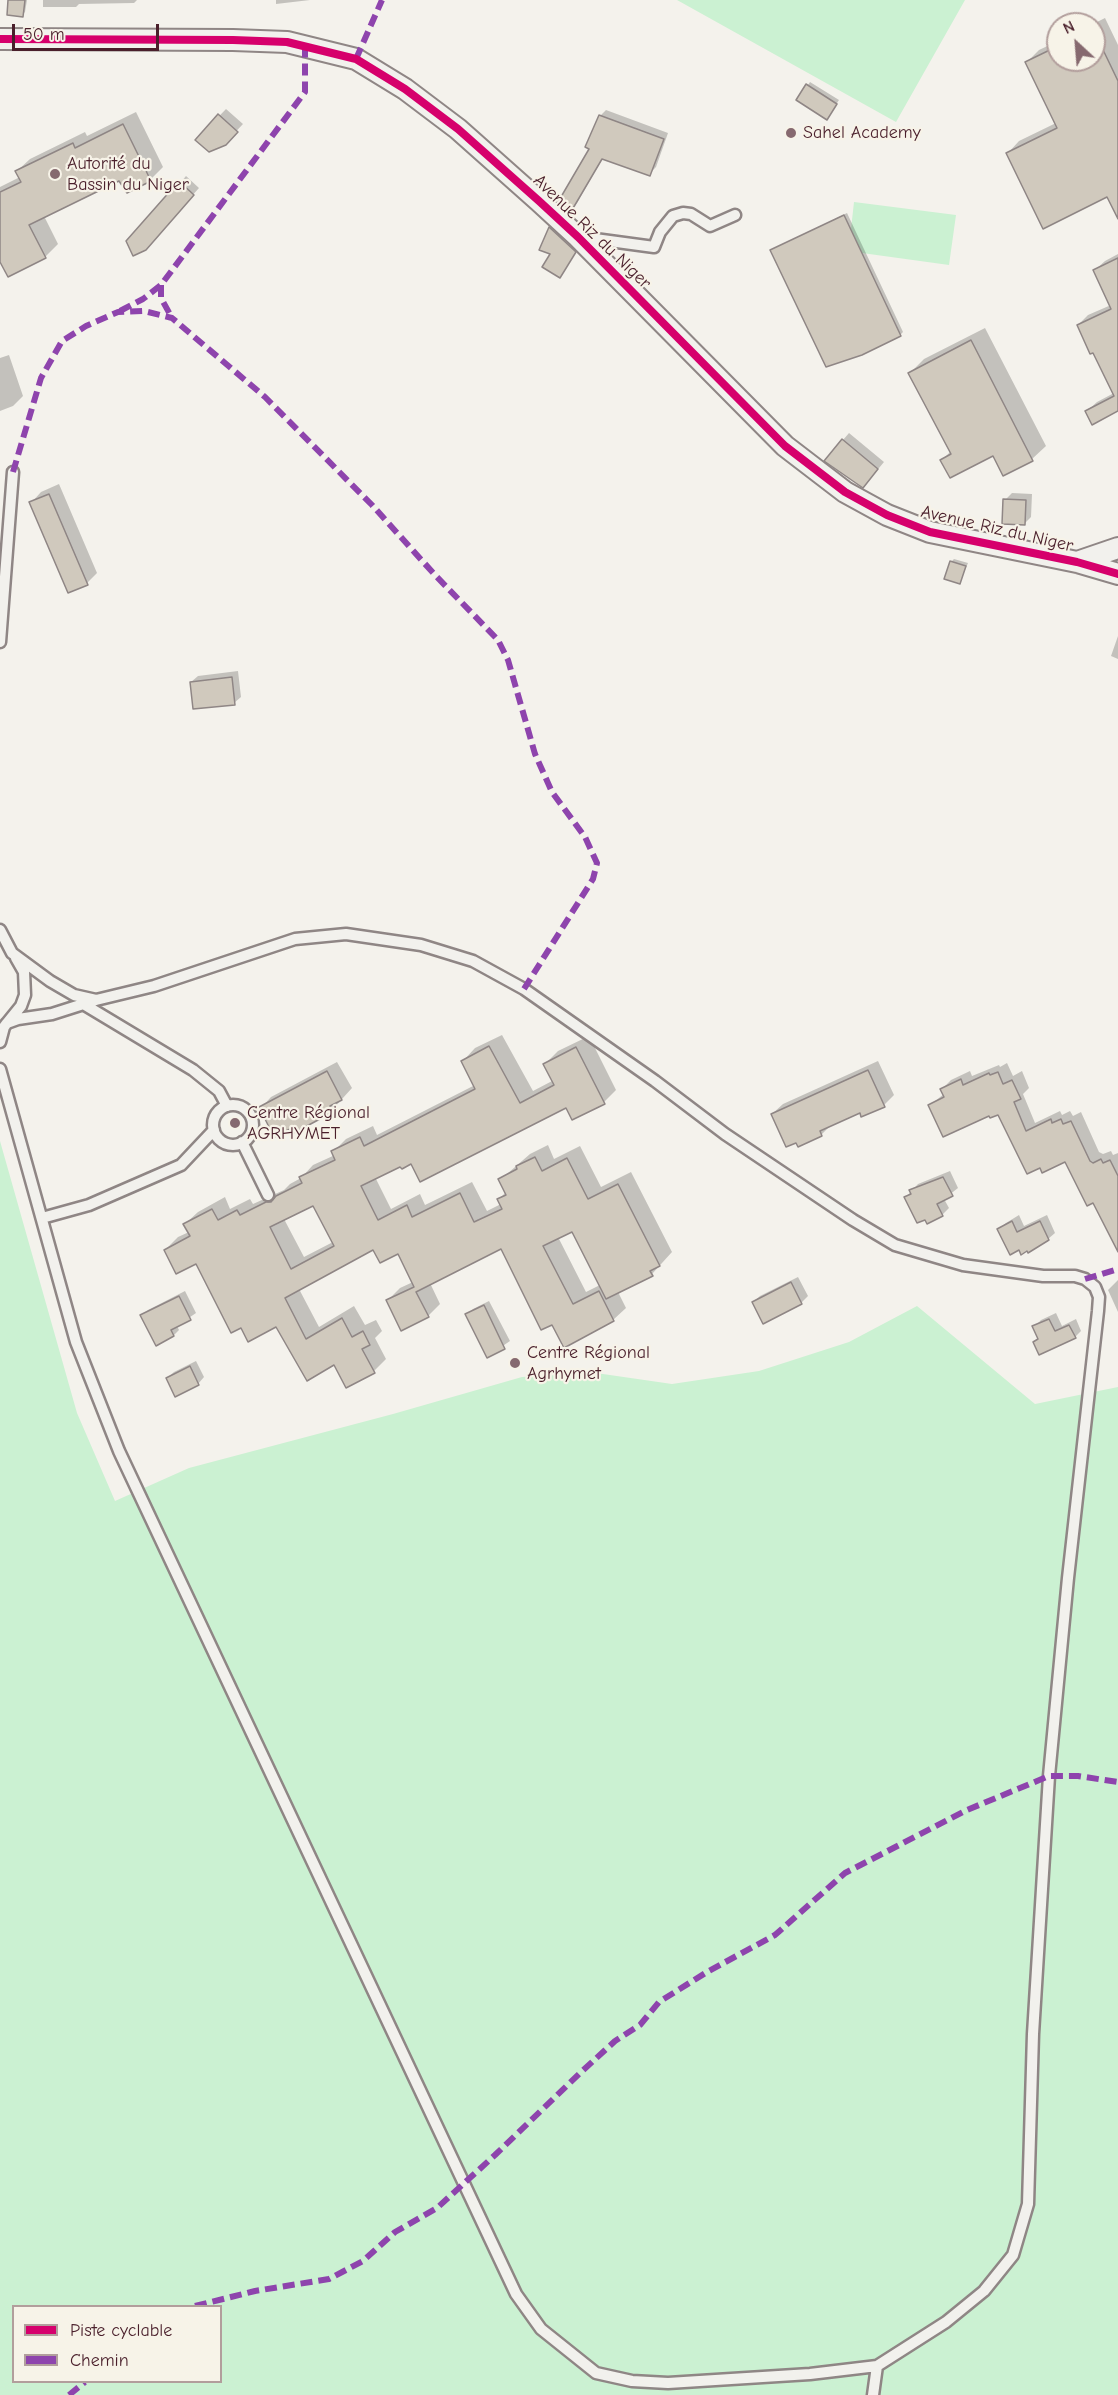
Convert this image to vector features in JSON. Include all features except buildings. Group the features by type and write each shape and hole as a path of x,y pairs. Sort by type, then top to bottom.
{"street":[{"name":"Avenue Riz du Niger","path":"0,39 287,42 356,59 405,89 458,129 578,237 785,446 845,492 887,515 930,532 1077,562 1118,574"},
{"path":"1077,562 1118,548"}],"lane":[{"path":"578,237 654,247 660,232 673,216 682,213 691,214 710,226 735,215"},
{"path":"0,642 13,472"},
{"path":"0,930 12,953 20,962 26,983 21,1006 3,1025 0,1042"},
{"path":"0,1069 1,1080 76,1342 119,1451 516,2294 541,2329 596,2373 632,2381 668,2383 810,2374 877,2366 946,2322 984,2291 1013,2255 1028,2204 1034,2023 1049,1776 1068,1578 1098,1311 1099,1297 1095,1287 1085,1279 1075,1276 1031,1275 963,1265 895,1245 853,1220 725,1134 655,1081 524,989 474,961 421,945 346,934 295,939 154,986 96,1000 52,1014 32,1015 3,1025"},
{"path":"0,944 66,991 96,1000"},
{"path":"85,1005 193,1070 219,1091 227,1106"},
{"path":"236,1105 250,1115 251,1132 242,1142 230,1144 221,1141 214,1130 214,1118 219,1110 227,1106 236,1105"},
{"path":"42,1218 89,1205 181,1165 214,1130"},
{"path":"242,1142 268,1195"},
{"path":"873,2395 877,2366"}],"green space":[{"path":"677,0 965,0 896,122"},
{"path":"854,202 956,215 949,265 862,253 851,229"},
{"path":"0,1141 77,1413 115,1501 189,1468 522,1377 596,1373 672,1384 759,1371 849,1342 917,1306 1035,1404 1118,1387 1118,2395 0,2395"}],"marked path":[{"path":"356,59 382,0"},
{"path":"120,311 143,299 161,285 305,92 305,46"},
{"path":"161,285 161,298 172,318"},
{"path":"13,472 41,378 62,341 86,326 118,312 144,311 172,318 265,397 372,505 498,640 508,660 535,754 552,792 585,837 597,863 593,879 524,989"},
{"path":"1085,1279 1118,1269"},
{"path":"199,2305 255,2291 329,2279 363,2261 395,2232 437,2208 615,2041 640,2025 659,2002 707,1972 775,1935 845,1873 967,1810 1049,1776 1078,1776 1118,1782"},
{"path":"69,2395 84,2383"}],"cycle path":[{"path":"0,39 287,42 356,59 405,89 458,129 578,237 785,446 845,492 887,515 930,532 1077,562 1118,574"}],"place":[{"name":"Sahel Academy","path":"791,133"},
{"name":"Autorité du Bassin du Niger","path":"55,174"},
{"name":"Centre Régional AGRHYMET","path":"235,1123"},
{"name":"Centre Régional Agrhymet","path":"515,1363"}]}
